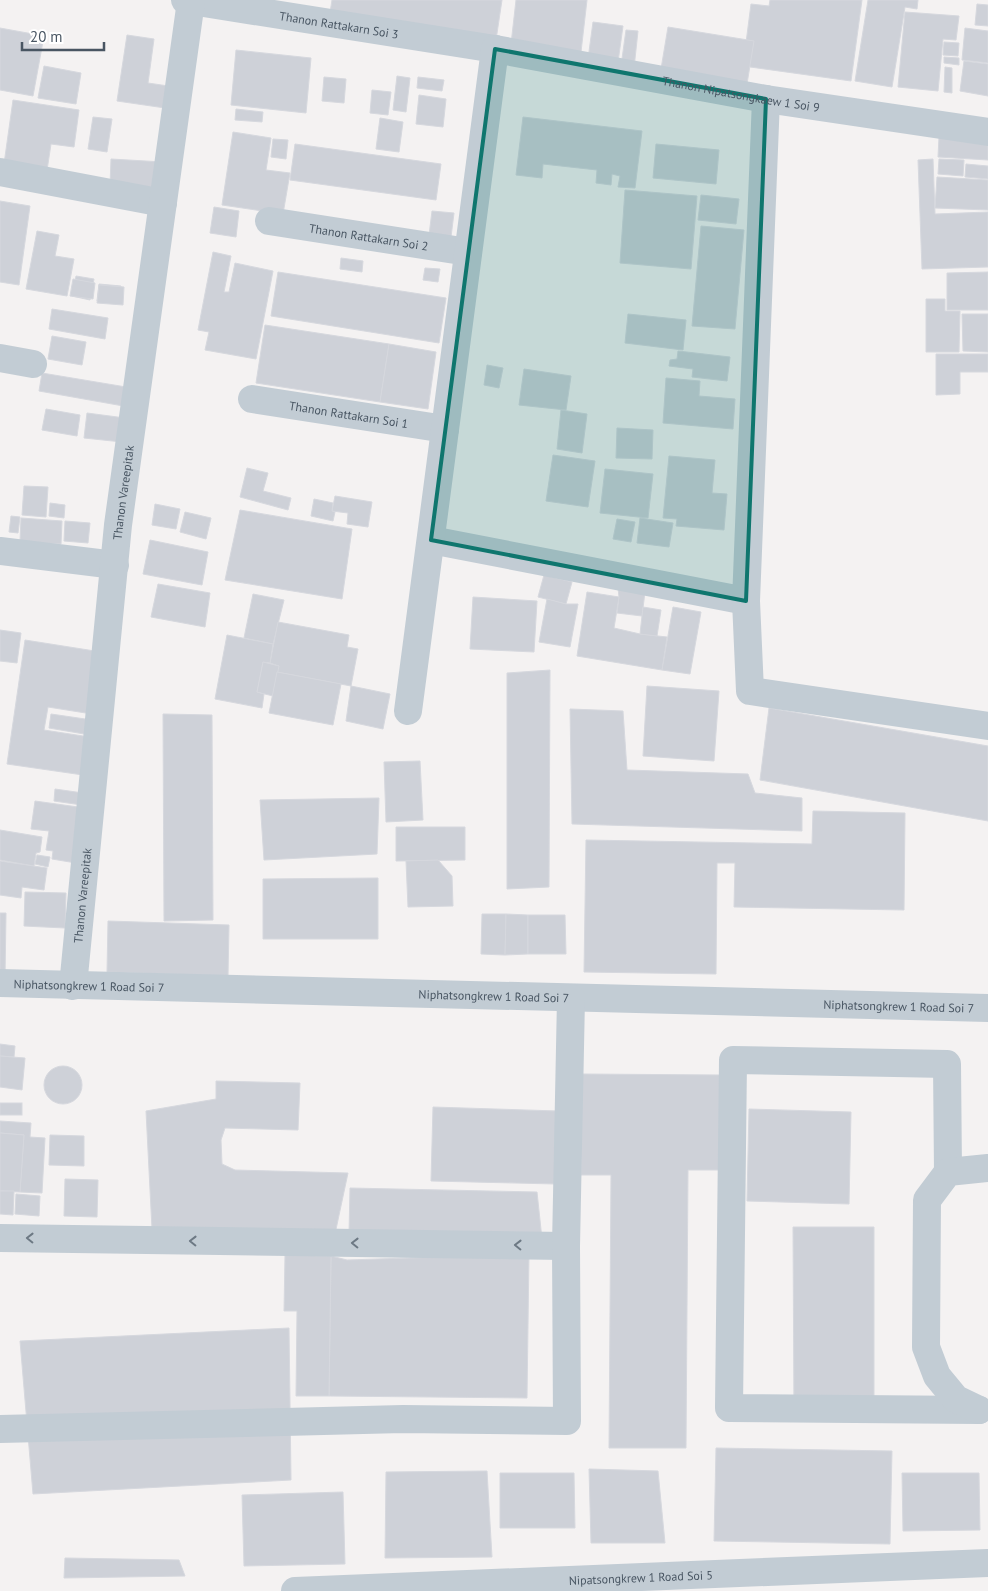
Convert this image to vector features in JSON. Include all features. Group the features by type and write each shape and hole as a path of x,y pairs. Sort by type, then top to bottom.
{"street":[{"name":"Thanon Rattakarn Soi 3","path":"188,0 494,49"},
{"name":"Thanon Vareepitak","path":"73,986 118,525 163,204 188,0"},
{"name":"Thanon Nipatsongkaew 1 Soi 9","path":"494,49 766,99 988,132"},
{"path":"408,710 494,49"},
{"path":"766,99 746,601 750,691 988,726"},
{"path":"0,172 163,204"},
{"name":"Thanon Rattakarn Soi 2","path":"269,221 468,252"},
{"path":"0,358 33,364"},
{"name":"Thanon Rattakarn Soi 1","path":"252,399 445,429"},
{"path":"431,540 746,601"},
{"path":"0,551 115,565"},
{"name":"Niphatsongkrew 1 Road Soi 7","path":"0,983 988,1008"},
{"path":"0,1429 404,1418 567,1420 566,1246 571,998"},
{"path":"733,1060 947,1064 948,1172 927,1200 926,1348 937,1376 956,1399 983,1410 729,1408 733,1060"},
{"path":"948,1172 988,1168"},
{"path":"0,1238 566,1246"},
{"name":"Nipatsongkrew 1 Road Soi 5","path":"295,1591 421,1588 988,1563"}],"highlighted area":[{"path":"495,49 766,99 746,601 431,540"}],"building":[{"path":"332,0 502,0 496,40 329,19"},
{"path":"516,0 587,0 581,52 511,44"},
{"path":"770,0 862,0 851,81 743,66 751,4 769,6"},
{"path":"868,0 918,0 917,9 905,7 892,87 855,81"},
{"path":"977,4 988,5 988,26 975,25"},
{"path":"905,12 959,16 956,40 943,39 938,91 898,87"},
{"path":"593,22 623,26 618,62 588,59"},
{"path":"668,27 754,41 746,90 660,75"},
{"path":"0,28 44,36 33,96 0,90"},
{"path":"965,28 988,31 988,63 962,60"},
{"path":"626,30 638,31 634,68 621,66"},
{"path":"127,35 154,39 148,83 175,87 172,109 117,101"},
{"path":"944,42 959,43 958,56 943,55"},
{"path":"236,50 311,58 306,113 231,105"},
{"path":"944,57 959,58 959,65 944,63"},
{"path":"964,61 988,64 988,96 960,91"},
{"path":"44,66 81,73 76,104 38,98"},
{"path":"945,67 952,68 952,93 944,92"},
{"path":"397,76 410,78 406,112 393,110"},
{"path":"324,77 346,79 344,103 322,101"},
{"path":"418,77 444,80 442,91 417,88"},
{"path":"372,90 391,92 388,115 370,113"},
{"path":"419,95 446,99 443,127 416,124"},
{"path":"13,100 79,110 74,147 51,144 46,177 3,171"},
{"path":"236,109 263,112 262,122 235,120"},
{"path":"93,117 112,119 107,152 88,149"},
{"path":"523,117 642,131 635,188 618,187 620,176 612,174 611,185 596,183 597,170 543,164 542,178 516,175"},
{"path":"380,118 403,122 399,152 376,149"},
{"path":"233,132 271,138 266,170 290,173 283,214 222,205"},
{"path":"939,137 988,140 988,160 938,157"},
{"path":"273,139 288,140 286,159 271,157"},
{"path":"295,144 441,164 436,200 290,180"},
{"path":"656,144 719,150 716,184 653,178"},
{"path":"111,159 163,162 161,189 110,186"},
{"path":"933,159 935,214 988,212 988,267 922,269 918,160"},
{"path":"939,159 964,160 963,176 938,174"},
{"path":"966,164 988,166 988,179 965,177"},
{"path":"937,177 988,180 988,210 935,208"},
{"path":"625,190 697,196 691,269 620,263"},
{"path":"701,195 739,199 736,224 698,220"},
{"path":"0,201 30,206 19,285 0,282"},
{"path":"214,207 239,211 236,237 210,233"},
{"path":"432,211 454,213 451,237 429,235"},
{"path":"701,226 744,230 735,329 692,326"},
{"path":"37,231 59,235 55,256 74,259 67,296 26,289"},
{"path":"213,252 231,256 224,292 229,292 235,263 273,271 256,359 205,350 209,332 198,330"},
{"path":"341,258 363,261 362,272 340,269"},
{"path":"425,268 440,269 438,282 423,280"},
{"path":"278,272 446,298 439,343 271,316"},
{"path":"988,272 988,310 947,310 947,273"},
{"path":"76,276 94,279 90,300 72,296"},
{"path":"73,279 95,283 93,299 70,296"},
{"path":"99,284 121,286 119,304 97,301"},
{"path":"99,285 124,287 123,305 97,303"},
{"path":"926,299 945,299 945,311 960,311 959,352 926,352"},
{"path":"52,309 108,318 105,339 49,329"},
{"path":"628,314 686,320 683,350 625,343"},
{"path":"962,314 988,314 988,352 963,351"},
{"path":"265,325 389,344 380,402 256,383"},
{"path":"52,336 86,342 82,365 48,359"},
{"path":"389,344 436,352 428,409 380,402"},
{"path":"678,351 730,357 727,381 692,377 693,369 669,366 670,360 677,359"},
{"path":"936,354 988,354 988,372 960,372 960,394 936,395"},
{"path":"487,365 503,368 499,388 484,385"},
{"path":"524,369 571,376 566,410 519,405"},
{"path":"42,373 132,388 129,407 39,391"},
{"path":"666,378 700,381 699,396 735,399 733,429 663,423"},
{"path":"46,409 80,415 77,436 42,430"},
{"path":"561,410 587,414 582,453 557,449"},
{"path":"87,413 125,418 122,442 84,438"},
{"path":"617,428 653,430 652,459 616,458"},
{"path":"553,455 595,461 588,507 546,501"},
{"path":"669,456 715,460 712,493 727,494 724,530 676,526 677,519 663,518"},
{"path":"247,468 268,473 263,491 291,498 288,510 240,497"},
{"path":"605,469 653,474 648,518 600,513"},
{"path":"24,486 48,487 46,517 22,515"},
{"path":"335,496 372,502 368,527 347,524 348,513 332,511"},
{"path":"314,499 333,503 332,511 335,512 333,521 311,516"},
{"path":"50,503 65,505 64,518 49,516"},
{"path":"155,504 180,509 176,529 152,525"},
{"path":"240,510 352,529 342,599 225,580"},
{"path":"185,512 211,518 206,539 180,532"},
{"path":"11,516 20,517 18,533 9,532"},
{"path":"21,518 62,521 61,544 20,542"},
{"path":"640,518 673,523 669,547 637,543"},
{"path":"617,519 635,522 631,542 613,539"},
{"path":"65,521 90,523 88,543 64,541"},
{"path":"150,540 208,552 202,585 143,574"},
{"path":"544,575 572,582 566,604 538,597"},
{"path":"158,584 210,593 205,627 151,617"},
{"path":"618,588 645,592 642,616 617,613"},
{"path":"587,592 619,597 614,628 640,634 667,637 662,670 577,656"},
{"path":"253,594 284,600 273,644 244,638"},
{"path":"473,597 537,601 534,652 470,649"},
{"path":"547,599 566,604 578,604 570,647 539,642"},
{"path":"643,607 661,610 657,636 640,634"},
{"path":"673,607 701,612 690,674 662,670"},
{"path":"278,622 349,635 347,647 358,649 351,686 277,672 279,666 270,663"},
{"path":"0,630 21,633 17,663 0,661"},
{"path":"227,635 273,644 270,663 263,662 257,692 264,694 262,708 215,699"},
{"path":"25,640 101,652 92,714 48,707 44,730 96,738 90,776 7,764"},
{"path":"263,662 279,666 273,696 257,692"},
{"path":"550,670 549,887 507,889 507,673"},
{"path":"277,672 341,684 333,725 269,713"},
{"path":"351,686 390,694 383,729 346,721"},
{"path":"647,686 719,691 714,761 643,756"},
{"path":"769,708 988,746 988,821 760,780"},
{"path":"570,709 623,711 627,770 748,774 755,793 802,798 802,831 572,824"},
{"path":"51,714 92,720 90,735 49,728"},
{"path":"163,714 212,715 213,920 164,921"},
{"path":"420,761 423,820 386,822 384,762"},
{"path":"55,789 83,793 82,805 54,801"},
{"path":"379,798 377,854 264,860 260,800"},
{"path":"35,801 85,808 76,863 52,859 53,851 46,850 49,831 31,829"},
{"path":"813,811 905,813 904,910 734,907 735,863 717,863 716,974 584,972 586,840 812,844"},
{"path":"396,827 465,827 465,860 396,861"},
{"path":"0,830 42,837 40,852 36,853 34,866 0,860"},
{"path":"37,855 50,857 48,867 35,864"},
{"path":"438,860 452,876 453,906 408,907 406,861"},
{"path":"0,861 47,868 44,890 22,887 21,898 0,895"},
{"path":"378,878 378,939 263,939 263,879"},
{"path":"25,892 66,893 65,928 24,926"},
{"path":"0,913 6,913 5,977 0,977"},
{"path":"482,914 506,914 505,955 481,954"},
{"path":"506,914 528,915 528,954 505,955"},
{"path":"528,915 565,915 566,954 528,954"},
{"path":"108,921 229,925 228,976 107,972"},
{"path":"0,1044 15,1046 14,1057 0,1056"},
{"path":"0,1056 25,1058 22,1090 0,1087"},
{"path":"63,1066 76,1072 82,1085 76,1098 63,1104 50,1098 44,1085 50,1072"},
{"path":"582,1074 720,1075 719,1170 688,1170 686,1448 609,1448 611,1175 581,1175"},
{"path":"216,1081 300,1083 298,1130 225,1128 221,1140 222,1164 235,1170 348,1173 335,1234 152,1229 146,1111 216,1099"},
{"path":"0,1103 22,1103 22,1115 0,1115"},
{"path":"433,1107 558,1111 555,1184 431,1181"},
{"path":"749,1109 851,1112 849,1204 747,1201"},
{"path":"0,1121 31,1123 30,1137 45,1138 42,1193 20,1192 24,1135 0,1133"},
{"path":"0,1133 24,1135 20,1192 0,1191"},
{"path":"50,1135 84,1136 84,1166 49,1165"},
{"path":"65,1179 98,1180 97,1217 64,1216"},
{"path":"350,1188 537,1192 542,1239 349,1234"},
{"path":"0,1191 14,1191 13,1215 0,1214"},
{"path":"16,1194 40,1196 39,1216 15,1214"},
{"path":"793,1227 874,1227 874,1417 794,1417"},
{"path":"529,1254 527,1398 329,1396 331,1256 347,1260"},
{"path":"285,1255 331,1256 329,1396 296,1396 297,1311 284,1311"},
{"path":"289,1328 291,1480 33,1494 20,1341"},
{"path":"716,1448 892,1451 890,1544 714,1541"},
{"path":"589,1469 658,1471 665,1543 591,1543"},
{"path":"487,1471 492,1557 385,1558 386,1472"},
{"path":"500,1473 574,1473 575,1528 500,1528"},
{"path":"902,1473 979,1473 980,1530 903,1531"},
{"path":"343,1492 345,1564 244,1566 242,1495"},
{"path":"65,1558 179,1560 185,1576 64,1578"}]}
